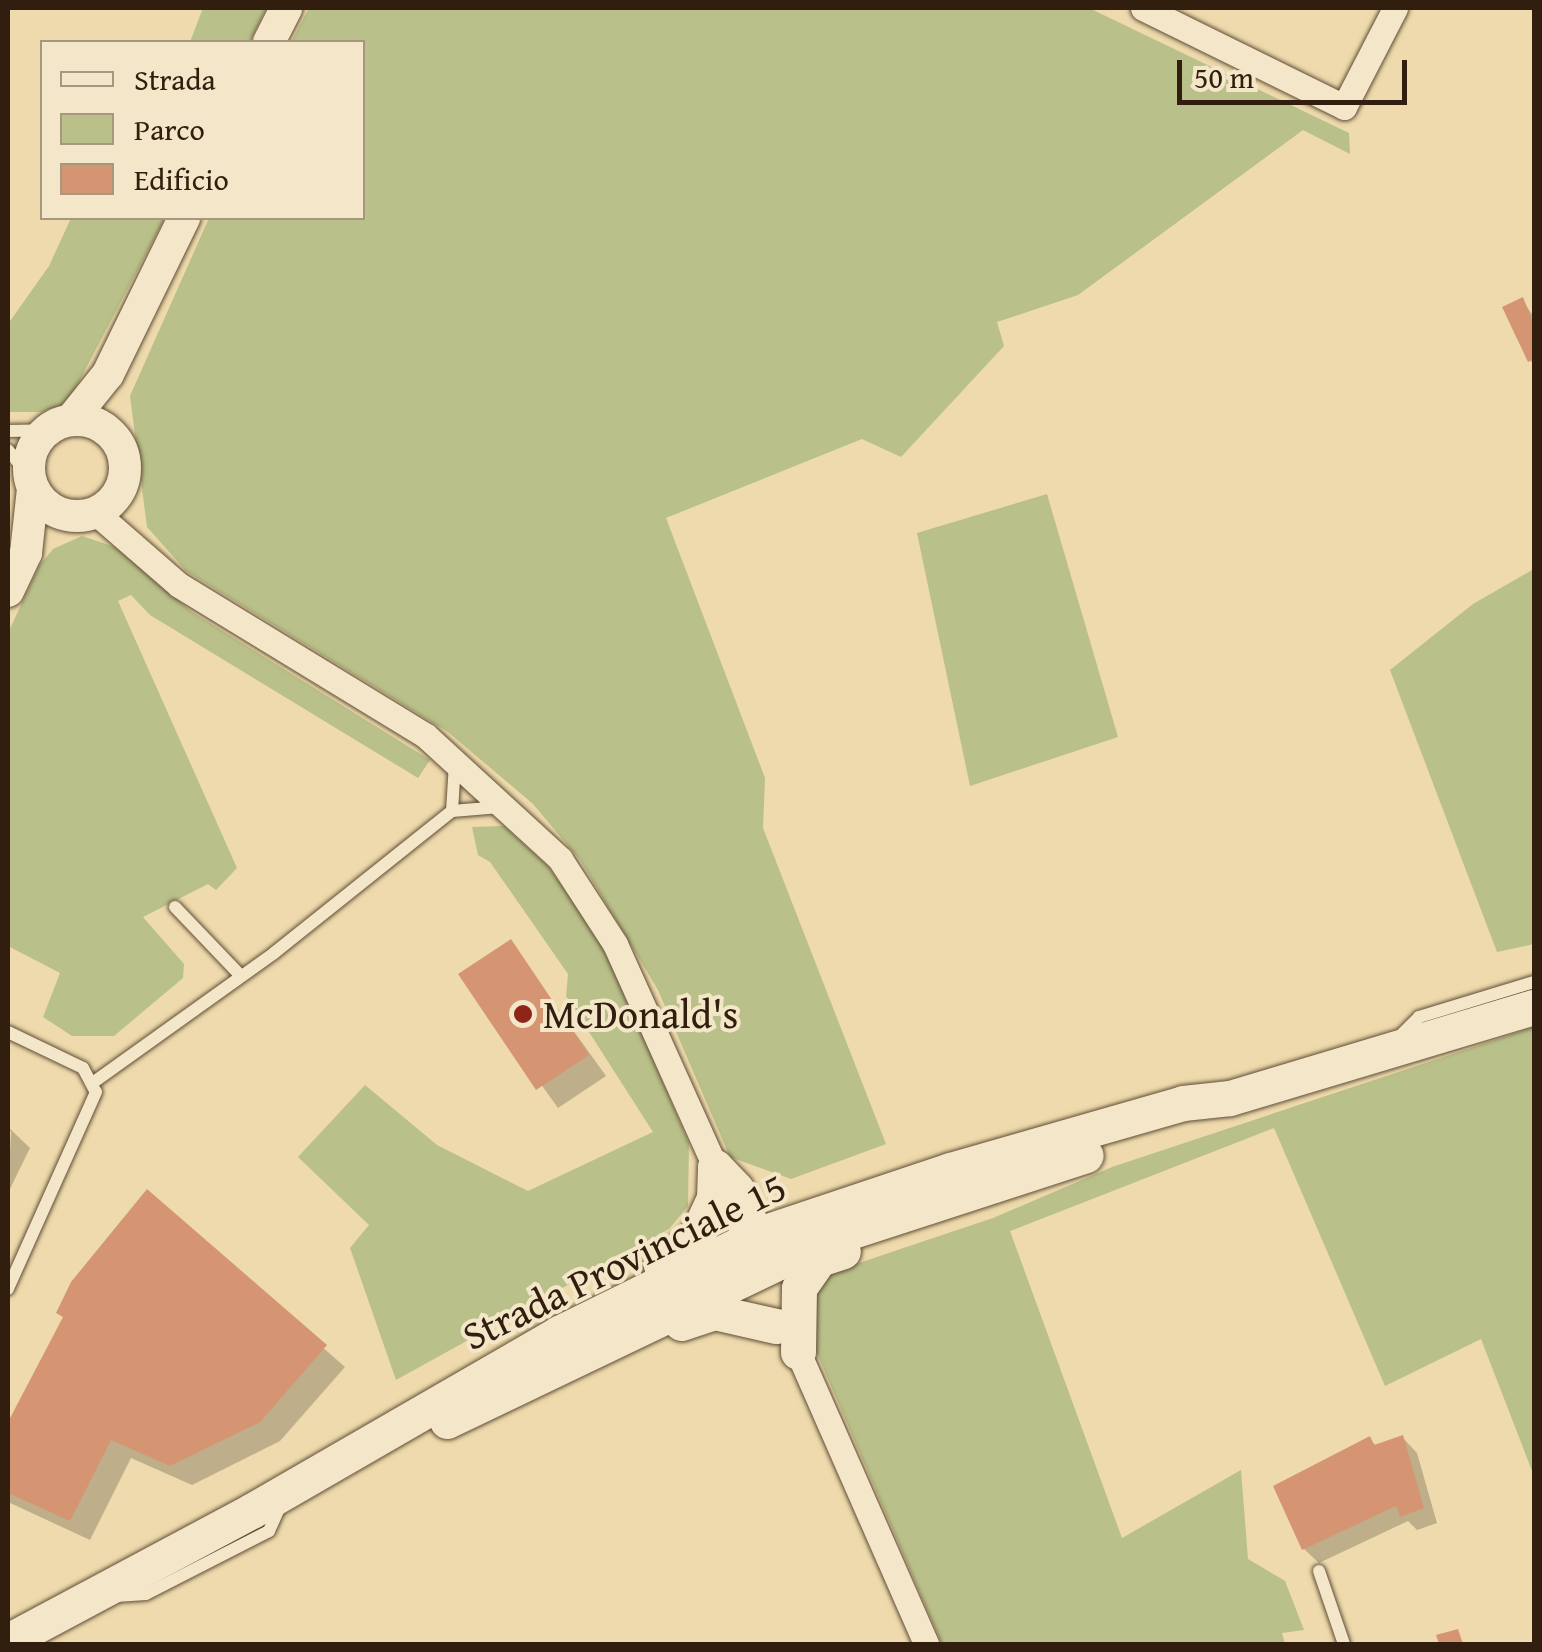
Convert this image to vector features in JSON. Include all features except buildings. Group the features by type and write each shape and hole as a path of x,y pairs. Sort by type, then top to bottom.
{"main road":[{"name":"Strada Provinciale 15","path":"8,1641 544,1357 751,1256 911,1196 923,1179 1183,1103 1230,1098 1534,1007"},
{"name":"Strada Provinciale 15","path":"751,1256 974,1191 1194,1119 1230,1098"},
{"path":"714,1183 736,1189 748,1217 751,1256 789,1331 714,1312 576,1376 544,1357 555,1320 682,1254 714,1183"},
{"path":"789,1331 799,1288 819,1259 949,1215 974,1191"}],"street":[{"path":"270,40 286,8"},
{"path":"1144,8 1344,107 1394,8"},
{"path":"8,591 26,553 32,451 108,374 183,220"},
{"path":"26,553 113,500 125,472 114,438 108,374"},
{"path":"59,425 96,424 114,438"},
{"path":"32,483 51,508 86,514 179,584 455,758 560,860 615,944 714,1183"},
{"path":"789,1331 926,1644"}],"lane":[{"path":"8,430 59,425"},
{"path":"8,450 32,483"},
{"path":"452,811 455,758"},
{"path":"94,1082 241,976 452,811 507,807"},
{"path":"175,906 241,976"},
{"path":"1380,1054 1419,1017 1534,982"},
{"path":"8,1032 83,1068 94,1082 94,1103 8,1289"},
{"path":"1319,1571 1344,1644"}],"green space":[{"path":"203,8 266,8 251,40 191,40"},
{"path":"309,8 1089,8 1349,133 1350,154 1303,130 1078,295 997,322 1004,346 901,457 862,439 666,518 765,778 763,828 886,1144 791,1179 730,1157 658,990 580,860 533,804 448,732 186,571 147,527 130,396 208,220 365,220 365,40 292,40"},
{"path":"70,220 164,220 74,391 62,405 41,412 8,412 8,324 49,266"},
{"path":"1047,494 1118,737 970,786 917,533"},
{"path":"82,536 115,547 192,612 430,760 418,778 150,615 131,595 118,601 237,868 216,890 208,884 143,917 184,964 183,978 114,1036 72,1036 43,1017 60,973 8,946 8,633 39,566 53,549"},
{"path":"1534,569 1534,944 1497,952 1390,670 1473,604"},
{"path":"504,826 548,866 601,940 689,1143 688,1206 669,1229 396,1380 350,1248 369,1225 298,1157 365,1085 437,1145 528,1191 653,1132 566,996 568,974 490,862 478,855 472,827"},
{"path":"1534,1027 1534,1476 1481,1339 1385,1386 1274,1128 1010,1231 1122,1538 1241,1470 1248,1559 1285,1581 1304,1630 1282,1633 1285,1644 942,1644 810,1337 817,1277 993,1218 1112,1167"}],"place":[{"name":"McDonald's","path":"523,1014"}]}
